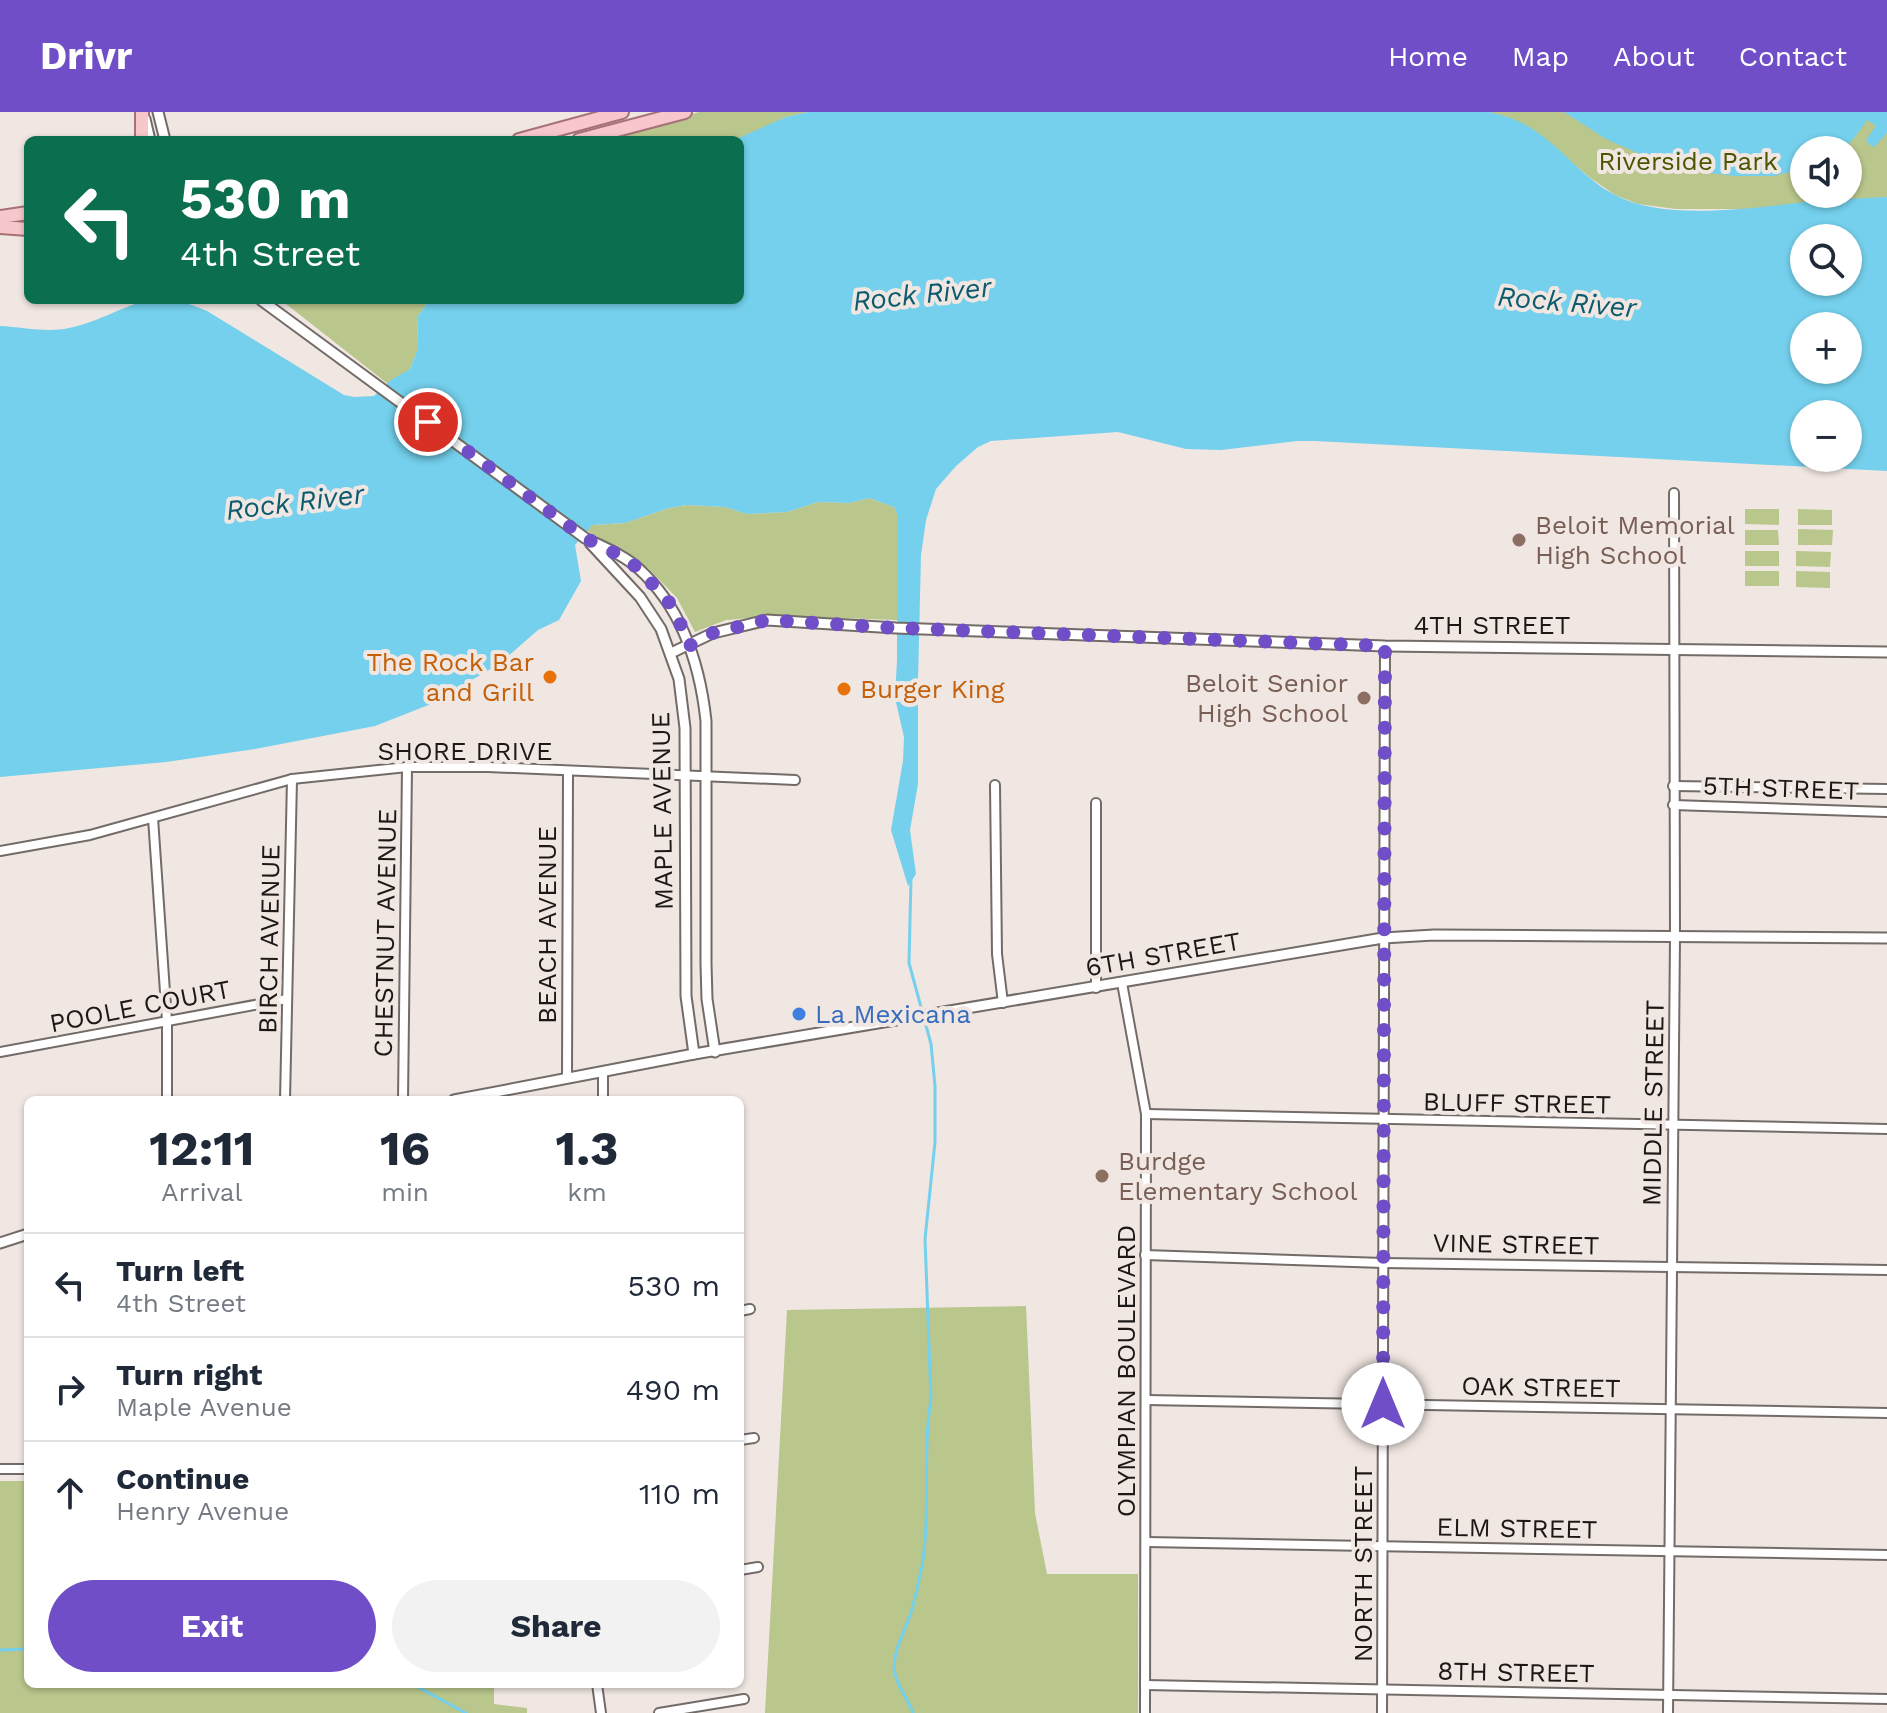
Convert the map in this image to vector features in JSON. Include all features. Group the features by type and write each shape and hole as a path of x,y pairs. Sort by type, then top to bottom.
{"main road":[{"path":"142,112 142,136"},
{"path":"534,136 622,112"},
{"path":"594,136 685,112"},
{"path":"0,217 24,214"},
{"path":"0,227 24,229"}],"street":[{"path":"142,112 149,136"},
{"path":"158,112 164,136"},
{"path":"266,304 585,538"},
{"name":"MIDDLE STREET","path":"1668,1713 1675,937 1674,493"},
{"name":"MAPLE AVENUE","path":"585,538 638,568 674,608 704,697 707,999 715,1052"},
{"name":"MAPLE AVENUE","path":"585,538 640,597 661,629 671,653 684,709 686,982 694,1054"},
{"name":"4TH STREET","path":"671,653 713,633 767,620 896,628 1385,646 1887,652"},
{"name":"NORTH STREET","path":"1382,1713 1385,646"},
{"name":"SHORE DRIVE","path":"0,851 90,835 292,779 407,767 795,780"},
{"name":"CHESTNUT AVENUE","path":"403,1096 407,767"},
{"name":"BEACH AVENUE","path":"567,1078 568,772"},
{"name":"BIRCH AVENUE","path":"285,1096 292,779"},
{"path":"995,785 997,954 1003,1003"},
{"name":"5TH STREET","path":"1673,786 1887,789"},
{"path":"1096,803 1096,988"},
{"name":"5TH STREET","path":"1673,805 1887,812"},
{"path":"153,818 167,1021 167,1096"},
{"name":"6TH STREET","path":"475,1096 694,1054 905,1021 1383,938 1434,935 1887,938"},
{"name":"OLYMPIAN BOULEVARD","path":"1122,983 1146,1114 1145,1713"},
{"name":"POOLE COURT","path":"0,1052 287,999"},
{"path":"603,1072 603,1096"},
{"name":"BLUFF STREET","path":"1146,1114 1887,1129"},
{"path":"0,1243 24,1235"},
{"name":"VINE STREET","path":"1145,1255 1383,1263 1887,1270"},
{"name":"OAK STREET","path":"1146,1400 1887,1413"},
{"path":"744,1439 754,1438"},
{"path":"0,1469 24,1469"},
{"name":"ELM STREET","path":"1146,1542 1887,1555"},
{"path":"744,1569 758,1567"},
{"name":"8TH STREET","path":"1145,1685 1887,1699"},
{"path":"597,1688 599,1710"},
{"path":"659,1713 744,1699"}],"green space":[{"path":"699,112 808,112 786,117 744,137 617,136"},
{"name":"Riverside Park","path":"1489,112 1887,112 1887,197 1862,199 1862,136 1790,136 1790,205 1676,209 1638,204 1615,195 1535,131"},
{"path":"286,304 426,304 418,316 417,351 410,369 388,384"},
{"path":"869,498 894,507 897,514 897,620 778,616 726,620 695,632 677,598 649,569 586,530 592,525 625,523 687,505 725,507 747,514 787,512 818,502 849,503"},
{"path":"1745,509 1779,509 1779,525 1745,524"},
{"path":"1798,509 1832,510 1832,525 1798,525"},
{"path":"1798,529 1833,530 1832,545 1798,545"},
{"path":"1745,530 1778,530 1779,545 1745,545"},
{"path":"1745,551 1779,551 1779,566 1745,566"},
{"path":"1796,551 1831,552 1830,567 1796,566"},
{"path":"1745,571 1779,571 1779,586 1745,586"},
{"path":"1796,571 1830,572 1830,588 1796,587"},
{"path":"1026,1306 1035,1513 1047,1574 1138,1574 1138,1713 765,1713 787,1310"},
{"path":"0,1481 24,1481 24,1688 494,1688 494,1704 527,1708 527,1713 0,1713"}],"water":[{"name":"Rock River","path":"808,112 1489,112 1529,127 1604,188 1637,204 1690,211 1790,204 1790,208 1862,208 1862,198 1887,197 1887,471 1862,470 1862,400 1790,400 1790,466 1315,441 1221,450 1186,449 1118,432 991,441 978,447 956,466 936,489 926,520 921,555 918,784 910,830 916,874 908,886 891,830 904,737 895,698 897,514 894,507 869,498 849,503 818,502 787,512 747,514 725,507 687,505 625,523 592,525 575,545 581,581 559,620 538,630 499,664 431,704 375,726 166,762 0,777 0,326 61,329 136,304 188,304 207,311 344,395 354,397 374,396 391,380 410,369 417,351 418,316 426,304 744,304 744,136 786,117"},
{"path":"1564,112 1887,112 1887,133 1874,147 1866,140 1876,126 1867,120 1855,136 1790,136 1790,172 1773,176 1702,172 1688,162 1640,154 1606,139"}],"waterway":[{"path":"911,878 909,963 931,1044 935,1086 935,1142 925,1239 931,1399 925,1545 915,1598 896,1652 894,1668 913,1713"},
{"path":"0,1650 24,1649"},
{"path":"419,1688 466,1713"}],"place":[{"name":"Beloit Memorial High School","path":"1519,540"},
{"name":"The Rock Bar and Grill","path":"550,677"},
{"name":"Burger King","path":"844,689"},
{"name":"Beloit Senior High School","path":"1364,698"},
{"name":"La Mexicana","path":"799,1014"},
{"name":"Burdge Elementary School","path":"1102,1176"}],"route":[{"path":"428,422 585,538 638,568 674,608 689,646 713,633 767,620 896,628 1385,646 1383,1404"}]}
